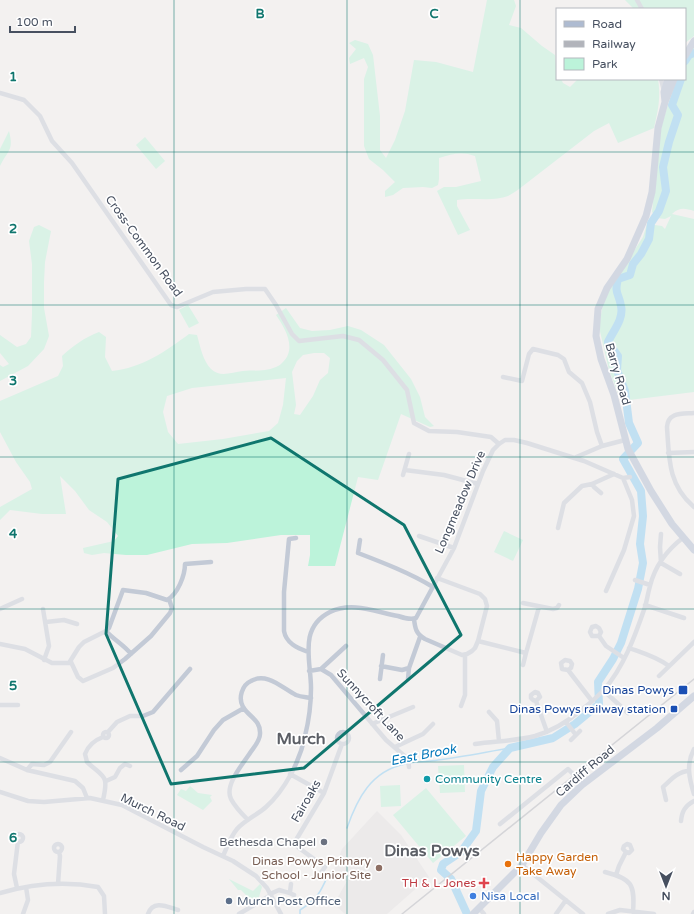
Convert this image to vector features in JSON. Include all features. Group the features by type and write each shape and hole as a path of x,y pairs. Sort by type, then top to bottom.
{"main road":[{"path":"686,54 694,41"},
{"name":"Barry Road","path":"665,102 664,92 668,80"},
{"name":"Barry Road","path":"674,80 665,102 658,128 652,192 646,216 627,259 607,288 598,309 596,336 601,359 614,394 629,452 672,524 684,536 694,550"},
{"name":"Cardiff Road","path":"473,914 481,911 522,865 561,805 582,785 657,728 694,696"}],"street":[{"path":"662,80 664,92"},
{"name":"Cross-Common Road","path":"0,93 24,100 40,116 52,141 67,155 171,305 177,307 213,292 265,289 276,305 292,334 299,342 343,336 359,340 383,360 406,390 414,423 429,431 491,437 499,444"},
{"path":"503,377 522,381 529,354 533,349 564,359 569,372 582,383 586,390 602,446"},
{"path":"694,413 676,414 668,421 666,427 670,470 678,489 694,507"},
{"path":"499,444 509,440 520,441 574,458 623,478 630,477"},
{"path":"574,458 602,446 625,440"},
{"name":"Longmeadow Drive","path":"414,619 454,548 478,484 493,450 499,444"},
{"path":"668,453 694,452"},
{"path":"409,454 404,472 444,475 478,484"},
{"path":"558,528 564,502 582,486 592,484 614,474"},
{"path":"606,591 624,550 634,516 632,500 623,478"},
{"path":"592,484 601,493"},
{"path":"661,534 661,563"},
{"path":"419,536 454,548"},
{"path":"475,744 535,736 569,726 603,690 617,672 629,648 645,605 655,572 674,544 684,536"},
{"path":"296,538 289,539 284,592 284,633 289,642 308,652"},
{"path":"360,540 358,554 400,570 433,587"},
{"path":"169,600 183,577 186,564 211,562"},
{"path":"661,563 680,574"},
{"path":"223,856 237,829 272,802 282,789 298,758 305,738 311,698 308,641 313,630 321,619 336,610 356,607 414,619 416,629 420,637 458,653 465,655 472,652 478,641 487,606 485,599 480,594 437,578"},
{"path":"635,580 650,585"},
{"path":"0,644 26,649 52,663 65,664 71,662 79,647 84,642 106,631 111,623 123,590 146,593 169,600"},
{"path":"0,609 22,599"},
{"path":"71,662 81,680 84,682 113,668 151,636 170,614 172,608 169,600"},
{"path":"523,603 554,609 557,608 559,604"},
{"path":"645,605 684,618"},
{"path":"523,665 539,607"},
{"path":"43,609 49,646 44,660"},
{"path":"46,622 64,620 77,624"},
{"path":"106,631 131,654"},
{"path":"600,636 606,646 624,658"},
{"path":"408,679 409,668 420,637"},
{"path":"478,641 526,653"},
{"path":"659,676 694,642"},
{"path":"321,669 346,646"},
{"path":"629,648 652,656 669,666"},
{"path":"380,679 382,655"},
{"path":"461,706 465,695 465,655"},
{"path":"381,666 402,670 409,668"},
{"name":"Sunnycroft Lane","path":"309,671 321,669 331,675 386,740 408,759 409,767"},
{"path":"103,800 106,781 103,775 87,762 85,754 91,745 98,738 103,737 103,733 108,732 117,722 130,716 143,716 153,712 190,670"},
{"path":"568,670 592,701"},
{"path":"248,820 231,800 229,790 232,782 259,739 260,730 257,722 244,708 241,702 242,692 248,682 261,678 272,681 298,696 311,698"},
{"path":"603,690 628,713"},
{"path":"536,701 546,732"},
{"path":"0,705 18,705"},
{"path":"372,724 413,707"},
{"path":"180,770 197,756 214,730 223,720 244,708"},
{"path":"489,712 497,721 499,741"},
{"path":"395,747 423,734 434,724"},
{"path":"569,726 578,733 571,740"},
{"path":"27,770 32,764 44,765 50,762 71,732"},
{"name":"Fairoaks","path":"318,877 325,867 301,850 296,845 296,842 297,837 329,783 342,744"},
{"path":"694,749 688,765 694,794"},
{"path":"0,758 27,770 75,781 83,788 87,798"},
{"path":"106,781 115,777 124,764 130,766"},
{"path":"500,824 568,769 582,785"},
{"path":"666,800 663,787 684,771 689,771"},
{"path":"290,774 324,793"},
{"name":"Murch Road","path":"0,792 28,801 39,802 87,798 122,805 223,856 256,876 262,881 271,894 281,914"},
{"path":"681,821 682,812 690,803 694,801"},
{"path":"17,888 14,874 18,841"},
{"path":"58,884 59,852"},
{"path":"616,875 626,852"},
{"path":"522,865 583,914"},
{"path":"604,872 616,875 630,882 633,890 633,912"},
{"path":"0,893 17,888 58,884 98,887 104,896 105,914"},
{"path":"239,914 276,890 292,893 291,884"},
{"path":"23,914 28,900 26,887"},
{"path":"556,914 566,900"},
{"path":"148,914 149,910 154,905 162,904 178,910"},
{"path":"608,914 620,910 654,914"}],"highlighted area":[{"path":"271,438 404,525 461,635 304,768 171,784 106,634 118,479"}],"shaded area":[{"name":"Dinas Powys Primary School - Junior Site","path":"377,811 401,835 429,877 387,914 345,914 334,904 347,881 333,873 342,849"}],"green space":[{"path":"487,0 514,0 516,6 509,25 521,28 555,55 556,80 562,80 563,83 570,87 577,80 658,80 659,104 654,128 618,143 609,123 594,131 508,196 496,199 457,200 457,206 470,230 458,235 437,191 444,187 456,187 481,181 475,156 461,153 439,158 438,185 432,188 403,188 393,195 385,197 385,191 395,182 369,159 364,146 364,79 368,67 364,58 350,64 349,58 356,49 349,43 355,40 368,44 373,55 380,116 380,150 386,158 395,140 405,111 414,60 436,62 473,72"},
{"path":"625,0 694,0 694,36 686,42 686,8 633,8"},
{"path":"694,47 694,211 682,209 677,210 672,214 694,219 694,392 621,401 609,370 599,327 604,297 643,237 647,224 662,226 665,229 671,216 665,219 657,218 652,212 661,127 676,80 686,80 686,57"},
{"path":"9,131 11,143 9,150 0,166 0,149"},
{"path":"145,137 165,161 156,169 136,145"},
{"path":"39,225 51,231 45,262 44,282 44,308 49,336 44,349 28,366 0,381 0,365 3,367 9,364 0,353 0,335 17,347 26,344 31,337 32,264 29,241 34,227"},
{"path":"188,305 199,323 189,328 179,310"},
{"path":"286,308 300,328 312,331 330,330 348,326 361,330 384,345 411,379 420,397 425,417 434,426 430,427 401,414 378,480 358,477 335,566 308,566 310,555 310,535 281,535 227,543 192,544 147,555 104,553 92,555 84,553 83,548 114,541 118,536 107,522 89,510 75,491 60,476 66,514 42,514 10,510 0,520 0,507 32,489 30,482 16,462 0,432 0,401 58,376 63,366 62,356 75,345 99,332 106,337 105,357 112,371 133,366 153,358 189,334 197,335 206,362 215,372 226,374 243,371 268,370 281,364 289,351 286,332 276,315","holes":["324,353 330,358 328,373 320,380 313,396 300,415 294,414 296,405 292,372 297,361 303,355","286,378 283,405 278,423 269,431 223,439 178,444 168,432 163,412 167,396 192,388"]},
{"path":"504,531 523,540 513,561 494,552"},
{"path":"464,765 465,792 440,793 438,766"},
{"path":"400,785 401,806 381,807 380,786"},
{"path":"190,786 198,793 212,795 210,797 212,801 203,810 177,795 181,789 186,791"},
{"path":"426,788 466,836 433,863 393,815"},
{"path":"229,879 253,891 260,884 262,887 259,897 252,901 249,900 250,899 241,890 238,890"}],"waterway":[{"path":"686,60 689,55 694,53"},
{"path":"467,914 451,879 441,870 443,864 461,852 476,831 481,791 493,767 510,748 553,738 575,724 599,704 598,682 613,659 621,643 638,589 643,563 640,544 643,516 641,491 623,459 638,443 629,423 625,391 617,370 618,356 608,342 618,325 622,311 617,291 618,279 630,275 633,264 641,254 649,239 651,223 659,211 666,191 663,167 678,115 672,105 681,80"},
{"name":"East Brook","path":"347,828 351,817 367,788 383,773 393,768 409,763 434,761 510,748"},
{"name":"East Brook","path":"300,914 300,910 311,902 318,894 329,873"}],"railway":[{"path":"402,914 694,679"}],"place":[{"name":"Dinas Powys","path":"683,690"},
{"name":"Dinas Powys railway station","path":"674,709"},
{"name":"Community Centre","path":"427,779"},
{"name":"Bethesda Chapel","path":"324,842"},
{"name":"Happy Garden Take Away","path":"508,864"},
{"name":"Dinas Powys Primary School - Junior Site","path":"379,868"},
{"name":"TH & L Jones","path":"484,883"},
{"name":"Nisa Local","path":"473,896"},
{"name":"Murch Post Office","path":"229,901"}],"district":[{"name":"Murch","path":"301,738"},
{"name":"Dinas Powys","path":"432,850"}]}
